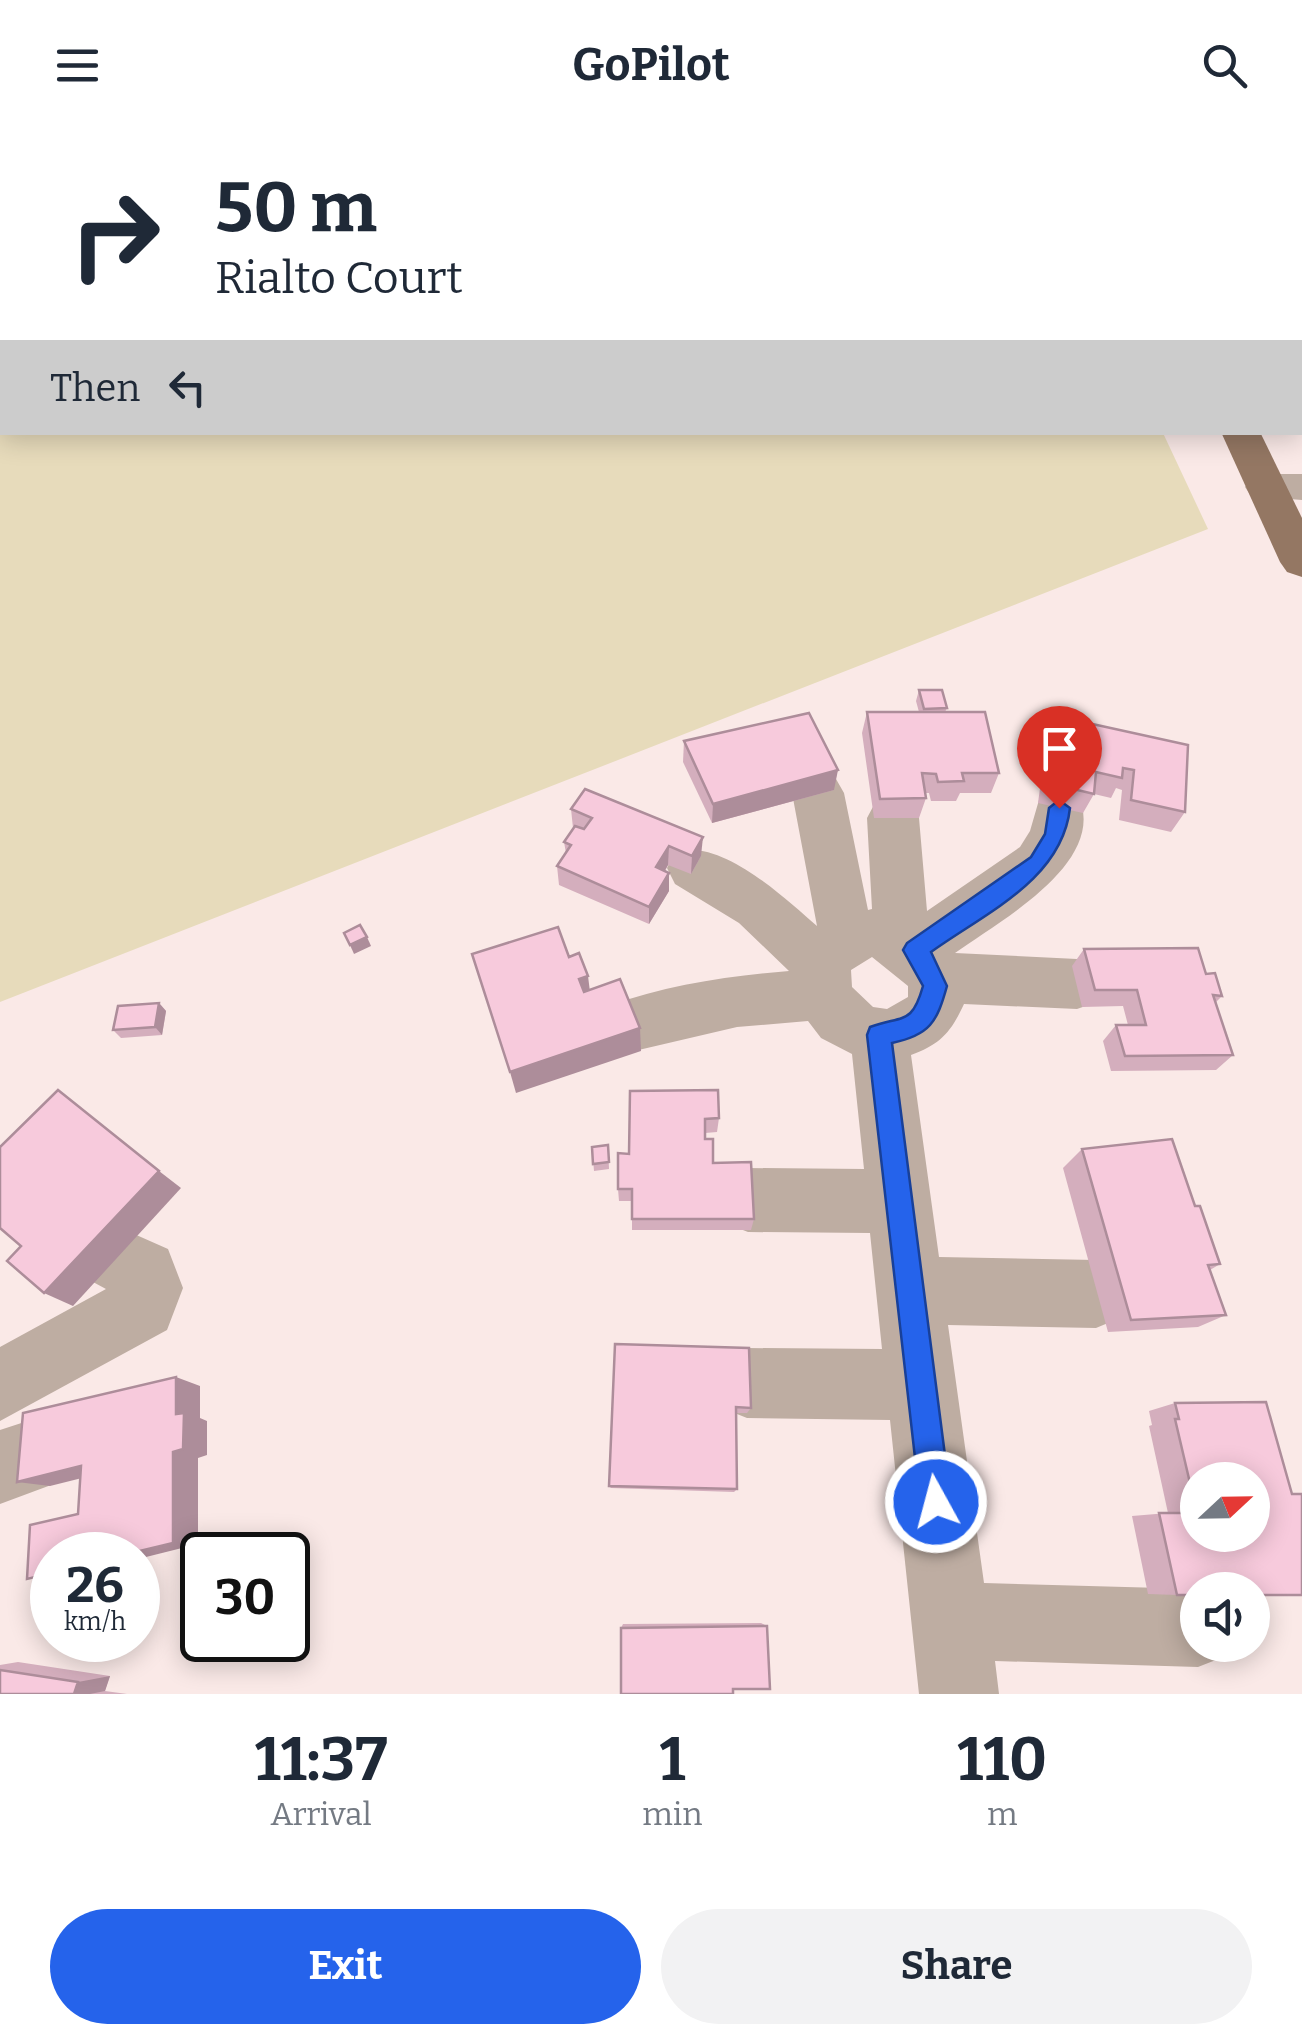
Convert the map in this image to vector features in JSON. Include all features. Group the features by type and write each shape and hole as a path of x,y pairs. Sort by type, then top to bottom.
{"main road":[{"path":"1242,435 1284,487 1296,538"}],"street":[{"path":"818,793 829,824 838,914 874,961 1077,984"},
{"path":"630,1026 737,1001 874,961 1039,863 1056,836 1059,808"},
{"path":"694,868 726,884 758,908 874,961 934,1002 914,1028 879,1035 841,1020 874,961 893,818"},
{"path":"879,1035 954,1657 1180,1630"},
{"path":"748,1200 900,1201"},
{"path":"0,1386 144,1306 149,1288 144,1273 116,1259"},
{"path":"909,1290 1096,1294"},
{"path":"747,1383 921,1385"}],"shaded area":[{"path":"0,435 1164,435 1208,529 0,1002"}],"building":[{"path":"919,690 942,690 947,708 924,709"},
{"path":"867,712 985,712 999,773 962,773 964,781 938,782 936,774 922,773 926,798 880,799"},
{"path":"809,713 838,770 713,804 684,741"},
{"path":"1056,716 1188,745 1185,812 1131,800 1134,770 1123,768 1122,778 1096,772 1094,794 1048,783"},
{"path":"585,789 703,837 692,856 669,846 656,867 669,873 649,907 557,866 571,845 564,842 575,826 584,829 592,818 571,809"},
{"path":"360,925 367,937 350,945 344,933"},
{"path":"558,927 569,957 579,953 588,976 579,979 584,992 620,979 640,1028 510,1072 472,954"},
{"path":"1198,948 1206,974 1215,973 1222,996 1213,995 1233,1055 1125,1056 1116,1025 1146,1025 1137,990 1095,990 1084,949"},
{"path":"159,1003 155,1027 113,1030 118,1006"},
{"path":"58,1090 159,1171 44,1293 7,1261 21,1246 0,1228 0,1147"},
{"path":"718,1090 719,1118 705,1119 705,1139 713,1139 713,1163 751,1162 754,1219 632,1219 632,1189 618,1189 618,1153 629,1154 630,1091"},
{"path":"1172,1139 1220,1264 1208,1265 1226,1315 1131,1320 1082,1149"},
{"path":"608,1145 609,1162 593,1164 592,1147"},
{"path":"615,1344 749,1348 751,1408 736,1407 737,1489 609,1486"},
{"path":"176,1377 176,1414 184,1413 183,1449 173,1452 173,1543 160,1546 160,1532 30,1532 27,1579 30,1525 78,1514 81,1466 17,1482 23,1413"},
{"path":"1266,1402 1292,1494 1302,1494 1302,1595 1270,1595 1270,1572 1180,1572 1177,1595 1159,1513 1180,1513 1180,1552 1270,1552 1270,1462 1185,1462 1175,1419 1179,1419 1175,1403"},
{"path":"767,1626 770,1689 733,1689 733,1694 621,1694 621,1628"},
{"path":"0,1670 78,1682 74,1694 0,1694"}],"route":[{"path":"936,1502 879,1035 914,1028 927,1016 934,1002 935,986 931,969 915,950 1039,863 1056,836 1059,808"}]}
